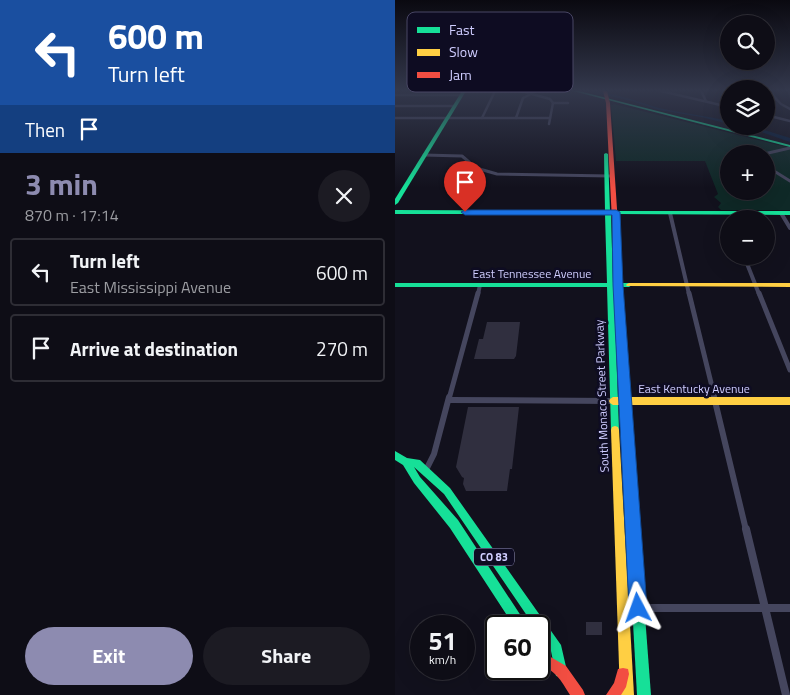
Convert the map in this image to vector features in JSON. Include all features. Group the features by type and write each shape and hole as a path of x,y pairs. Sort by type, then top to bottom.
{"street":[{"path":"395,203 444,123"},
{"name":"South Monaco Street Parkway","path":"607,123 644,695"},
{"path":"705,123 790,147"},
{"path":"775,151 790,147"},
{"path":"424,155 463,156 476,168 497,174 610,174"},
{"path":"775,171 790,180"},
{"path":"395,212 612,212 720,216"},
{"name":"South Monaco Street Parkway","path":"612,212 609,285 627,695"},
{"path":"670,213 786,695"},
{"path":"786,213 790,228"},
{"path":"747,265 790,370"},
{"name":"East Tennessee Avenue","path":"395,285 790,285"},
{"path":"426,470 433,458 480,285"},
{"name":"East Kentucky Avenue","path":"449,400 790,401"},
{"name":"CO 83","path":"395,455 406,462 417,463 447,491 557,649 561,671"},
{"name":"CO 83","path":"406,462 408,471 419,481 450,518 514,615"},
{"path":"638,608 790,608"},
{"name":"CO 83","path":"550,663 561,671 578,695"},
{"path":"613,695 619,687 625,667"}],"green space":[{"path":"613,123 692,123 720,130 720,135 738,135 790,148 790,210 721,210 718,207 721,203 714,197 718,194 705,161 616,161"}],"building":[{"path":"487,322 520,322 514,359 474,359 479,339 483,339"},
{"path":"468,407 519,407 512,469 510,469 507,491 466,491 463,484 464,478 456,467"},
{"path":"586,622 602,622 602,635 586,635"}],"waterway":[{"path":"774,135 790,140"}],"traffic: fast":[{"path":"395,203 444,123"},
{"path":"702,123 790,146"},
{"path":"606,154 615,430"},
{"path":"395,212 790,213"},
{"path":"395,285 629,285"},
{"path":"395,455 406,462 417,463 447,491 557,649 561,671"},
{"path":"406,462 417,480 454,524 514,615"},
{"path":"631,496 644,695"}],"traffic: slow":[{"path":"629,285 790,285"},
{"path":"613,401 790,401"},
{"path":"615,430 627,695"}],"traffic: jam":[{"path":"609,123 631,496"},
{"path":"550,663 561,671 578,695"},
{"path":"613,695 619,687 623,674"}],"route":[{"path":"465,212 616,212 618,285 638,608"}]}
